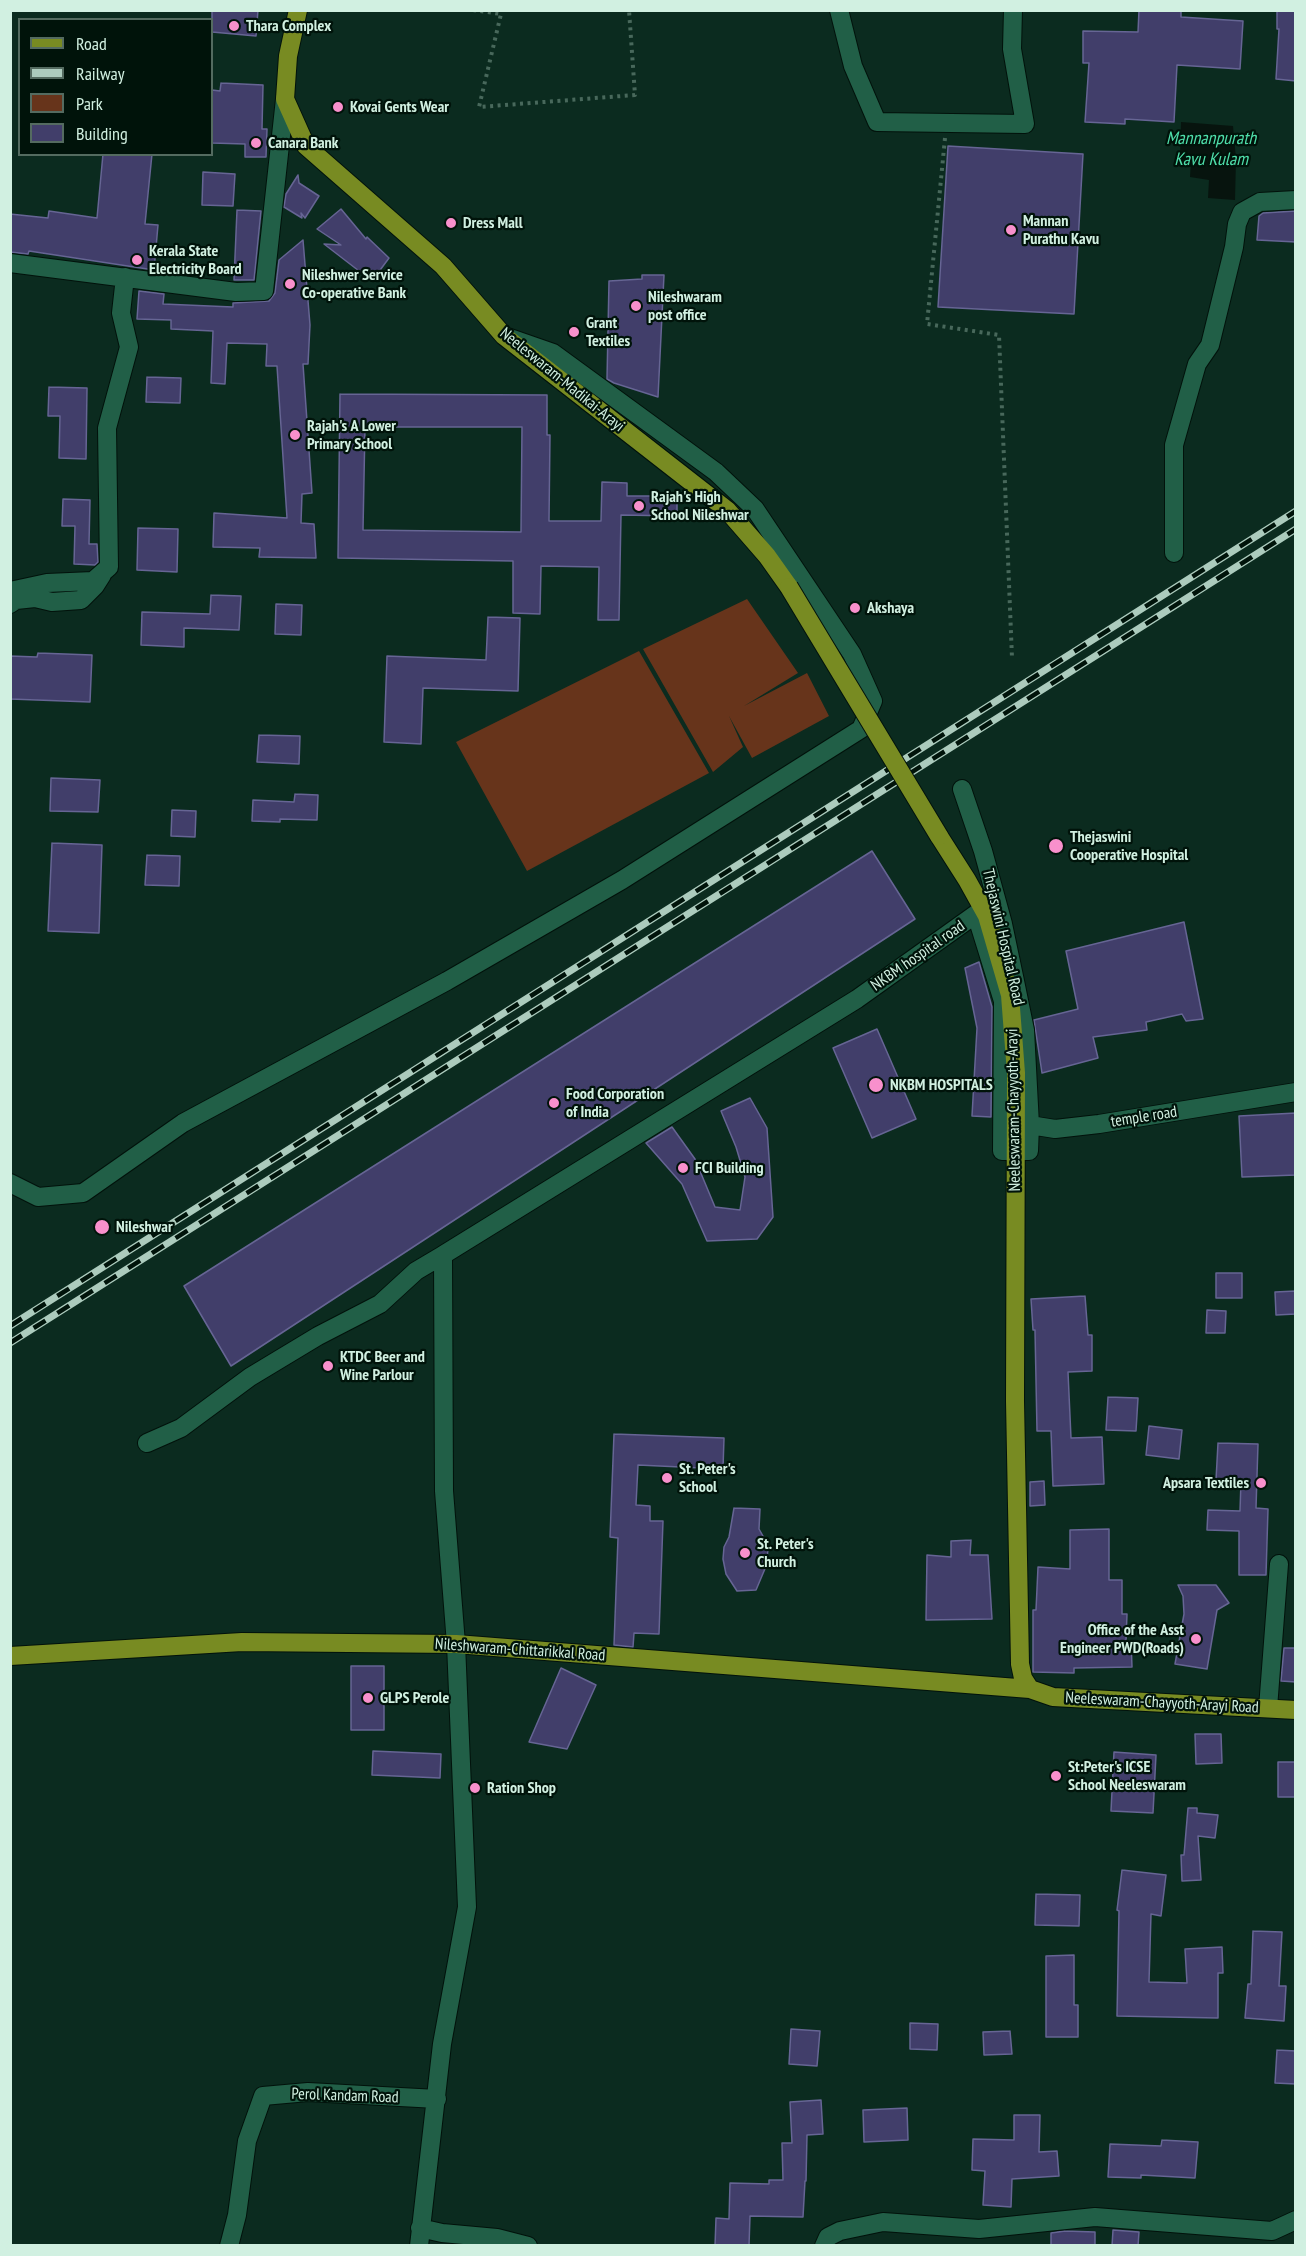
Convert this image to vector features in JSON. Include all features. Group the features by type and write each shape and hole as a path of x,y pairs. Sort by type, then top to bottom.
{"main road":[{"name":"Neeleswaram-Madikai-Arayi","path":"298,10 288,56 285,99 306,146 443,266 504,336 727,510 767,556 789,587"},
{"name":"Neeleswaram-Chayyoth-Arayi","path":"789,587 939,836 968,880 987,916 1010,995 1016,1073 1015,1401 1020,1664 1023,1678 1030,1689"},
{"name":"Nileshwaram-Chittarikkal Road","path":"10,1656 242,1642 456,1644 1030,1689"},
{"name":"Neeleswaram-Chayyoth-Arayi Road","path":"1030,1689 1053,1697 1296,1710"}],"street":[{"path":"839,10 853,66 877,122 1025,124 1012,49 1014,10"},
{"path":"10,263 236,292 264,291 285,99"},
{"path":"1174,553 1174,445 1197,364 1210,345 1234,247 1237,224 1242,212 1260,202 1296,200"},
{"path":"10,591 47,583 93,581 109,567 107,428 129,347 121,313 125,277"},
{"path":"10,1183 38,1197 83,1192 183,1123 447,981 622,880 861,729 873,701 852,654 755,509 716,472 553,353 504,336"},
{"path":"10,604 16,600 35,598 52,602 81,600 95,586 104,571"},
{"name":"Thejaswini Hospital Road","path":"962,789 983,851 1003,924 1025,1030 1030,1125"},
{"name":"NKBM hospital road","path":"443,1255 857,999 976,914 1004,1001 1002,1150 1016,1152"},
{"name":"temple road","path":"1030,1125 1055,1129 1100,1124 1296,1092"},
{"path":"1016,1152 1029,1151 1030,1125"},
{"path":"147,1443 181,1428 250,1377 318,1336 380,1304 416,1271 443,1255"},
{"path":"443,1255 444,1491 456,1644 467,1906 442,2044 419,2237 442,2233 497,2238 528,2246"},
{"path":"1268,1708 1280,1564"},
{"name":"Perol Kandam Road","path":"229,2246 237,2215 247,2141 263,2096 308,2092 437,2099"},
{"path":"824,2246 828,2237 840,2231 883,2222 979,2229 1095,2217 1272,2231 1296,2220"}],"path":[{"path":"473,10 501,14 479,107 635,95 629,10"},
{"path":"673,10 685,10"},
{"path":"946,123 927,324 999,335 1012,658"}],"green space":[{"path":"747,599 798,673 744,706 807,673 829,716 752,758 729,716 743,747 713,772 643,649"},
{"path":"639,651 709,773 527,871 456,742"}],"water":[{"name":"Mannanpurath Kavu Kulam","path":"1181,122 1233,126 1236,159 1235,200 1208,198 1209,180 1190,177 1191,162 1180,160"}],"building":[{"name":"Thara Complex","path":"212,10 258,10 256,36 213,32"},
{"path":"1139,10 1181,10 1181,17 1243,21 1240,69 1177,65 1174,122 1125,119 1125,124 1085,122 1089,63 1083,63 1083,31 1138,32"},
{"path":"1277,10 1296,10 1296,81 1276,79 1279,29 1277,29"},
{"path":"221,83 263,85 262,129 267,129 266,157 245,157 245,144 213,143 213,90 220,91"},
{"name":"Mannan Purathu Kavu","path":"948,146 1083,154 1074,314 938,307"},
{"path":"103,156 152,156 145,224 158,225 154,270 29,251 28,254 10,252 10,214 48,218 49,211 97,218"},
{"path":"203,172 235,174 233,206 202,205"},
{"path":"298,175 299,183 319,196 305,218 301,213 302,218 284,207 286,194"},
{"path":"341,209 366,239 367,237 389,258 372,281 324,244 341,245 317,229"},
{"path":"237,210 261,211 254,280 234,280"},
{"path":"1296,211 1296,242 1257,240 1259,216 1263,213"},
{"path":"303,240 310,325 308,364 303,364 312,493 302,494 301,523 314,524 316,558 259,557 260,548 213,547 214,513 287,518 277,366 266,366 267,344 227,343 225,384 211,383 213,331 171,329 171,320 137,319 139,291 164,294 163,304 233,307 233,303 269,301 275,293 279,260"},
{"name":"Nileshwaram post office","path":"642,275 664,275 658,397 607,379 609,281 642,279"},
{"path":"147,377 181,378 180,403 146,402"},
{"path":"49,387 87,388 86,459 59,458 60,416 48,416"},
{"name":"Rajah's High School Nileshwar","path":"340,394 547,395 547,435 550,435 549,521 601,521 602,482 627,483 627,496 677,496 677,516 621,515 619,620 598,620 599,567 541,566 540,614 513,613 513,561 338,558","holes":["365,427 522,427 521,532 363,530"]},
{"path":"63,499 90,500 89,544 97,544 98,562 95,565 74,564 75,526 62,526"},
{"path":"138,528 178,529 177,572 137,570"},
{"path":"211,595 241,596 239,630 184,628 184,647 141,645 142,612 210,614"},
{"path":"276,604 302,605 301,635 275,634"},
{"path":"488,617 520,618 518,691 423,688 421,744 384,742 387,656 486,660"},
{"path":"38,653 92,655 90,702 10,699 10,656 37,657"},
{"path":"259,735 300,736 299,764 257,762"},
{"path":"51,778 100,780 98,812 50,811"},
{"path":"295,794 318,795 317,820 252,821 253,800 294,802"},
{"path":"172,810 196,811 195,837 171,836"},
{"path":"52,843 102,845 99,933 48,931"},
{"name":"Food Corporation of India","path":"872,851 915,919 231,1366 184,1286"},
{"path":"147,855 180,856 179,886 145,885"},
{"path":"1184,922 1203,1019 1186,1021 1182,1014 1146,1022 1147,1030 1093,1037 1098,1058 1042,1073 1034,1020 1078,1009 1066,951"},
{"path":"979,962 992,1007 991,1117 972,1116 977,1028 965,968"},
{"name":"NKBM HOSPITALS","path":"877,1029 916,1119 872,1138 833,1048"},
{"name":"FCI Building","path":"750,1098 767,1128 773,1217 757,1239 707,1241 682,1184 646,1143 672,1127 695,1159 715,1207 740,1210 745,1177 721,1111"},
{"path":"1296,1113 1296,1175 1242,1177 1239,1116"},
{"path":"1216,1273 1242,1273 1242,1298 1216,1298"},
{"path":"1296,1291 1296,1314 1276,1315 1275,1292"},
{"path":"1085,1296 1088,1335 1092,1335 1092,1371 1068,1372 1071,1438 1102,1437 1104,1484 1053,1486 1051,1431 1037,1431 1035,1330 1033,1330 1031,1299"},
{"path":"1207,1310 1226,1311 1225,1333 1206,1333"},
{"path":"1108,1397 1138,1398 1136,1431 1106,1430"},
{"path":"1149,1426 1182,1430 1179,1459 1146,1455"},
{"name":"St. Peter's School","path":"614,1434 724,1438 723,1469 638,1465 636,1505 650,1506 650,1521 663,1521 659,1634 634,1633 633,1647 614,1645 618,1538 610,1537"},
{"path":"1218,1443 1258,1444 1256,1508 1268,1509 1266,1575 1239,1575 1239,1531 1207,1530 1208,1510 1240,1511 1241,1481 1216,1480"},
{"path":"1044,1481 1045,1505 1030,1506 1030,1482"},
{"name":"St. Peter's Church","path":"734,1508 760,1509 759,1529 768,1545 767,1564 756,1590 737,1591 726,1574 723,1559 724,1547 729,1537"},
{"path":"1109,1529 1109,1580 1122,1580 1122,1614 1127,1614 1126,1641 1131,1641 1132,1667 1074,1668 1074,1673 1033,1672 1033,1610 1036,1610 1038,1567 1070,1569 1070,1530"},
{"path":"971,1540 970,1555 988,1555 992,1619 926,1620 927,1555 951,1557 951,1541"},
{"name":"Office of the Asst Engineer PWD(Roads)","path":"1178,1585 1216,1585 1229,1603 1217,1610 1207,1669 1175,1664 1184,1614 1183,1596"},
{"path":"1284,1648 1296,1648 1296,1682 1281,1681"},
{"name":"GLPS Perole","path":"351,1666 384,1666 384,1730 351,1730"},
{"path":"561,1668 596,1685 567,1749 529,1742"},
{"path":"1195,1734 1221,1734 1222,1763 1196,1764"},
{"path":"373,1751 441,1754 440,1778 372,1775"},
{"path":"1114,1752 1156,1755 1153,1813 1111,1811"},
{"path":"1278,1762 1296,1762 1296,1797 1278,1797"},
{"path":"1188,1808 1197,1808 1197,1813 1218,1815 1215,1838 1198,1836 1201,1880 1182,1881 1181,1855 1184,1855"},
{"path":"1122,1870 1166,1875 1161,1916 1151,1914 1149,1982 1187,1983 1185,1949 1222,1947 1223,1973 1218,1973 1218,2018 1117,2016 1119,1911 1117,1910"},
{"path":"1036,1894 1080,1895 1079,1926 1035,1925"},
{"path":"1253,1931 1282,1932 1279,1986 1286,1986 1284,2021 1245,2018 1248,1984 1251,1984"},
{"path":"1074,1955 1074,2005 1078,2005 1078,2037 1046,2037 1046,1956"},
{"path":"910,2023 938,2024 937,2050 910,2049"},
{"path":"791,2029 820,2031 817,2066 789,2064"},
{"path":"1010,2031 1012,2054 984,2055 983,2032"},
{"path":"1277,2050 1296,2051 1296,2084 1275,2083"},
{"path":"821,2100 823,2134 807,2135 803,2217 750,2216 749,2246 715,2246 716,2218 729,2219 730,2183 769,2184 769,2180 783,2180 782,2143 792,2143 790,2102"},
{"path":"907,2108 908,2140 864,2142 863,2110"},
{"path":"1014,2115 1040,2115 1039,2152 1057,2151 1059,2176 1012,2179 1011,2207 983,2205 985,2171 972,2170 973,2139 1014,2140"},
{"path":"1162,2140 1198,2142 1195,2178 1141,2175 1141,2178 1108,2177 1110,2144 1161,2146"},
{"path":"1113,2230 1139,2232 1138,2246 1112,2246"},
{"path":"1095,2232 1095,2246 1051,2246 1051,2233"}],"railway":[{"path":"10,1326 1296,511"},
{"path":"10,1343 1296,529"}],"place":[{"name":"Thara Complex","path":"234,26"},
{"name":"Kovai Gents Wear","path":"338,107"},
{"name":"Canara Bank","path":"256,143"},
{"name":"Dress Mall","path":"451,223"},
{"name":"Mannan Purathu Kavu","path":"1011,230"},
{"name":"Kerala State Electricity Board","path":"137,260"},
{"name":"Nileshwer Service Co-operative Bank","path":"290,284"},
{"name":"Nileshwaram post office","path":"636,306"},
{"name":"Grant Textiles","path":"574,332"},
{"name":"Rajah's A Lower Primary School","path":"295,435"},
{"name":"Rajah's High School Nileshwar","path":"639,506"},
{"name":"Akshaya","path":"855,608"},
{"name":"Thejaswini Cooperative Hospital","path":"1056,846"},
{"name":"NKBM HOSPITALS","path":"876,1085"},
{"name":"Food Corporation of India","path":"554,1103"},
{"name":"FCI Building","path":"683,1168"},
{"name":"Nileshwar","path":"102,1227"},
{"name":"KTDC Beer and Wine Parlour","path":"328,1366"},
{"name":"St. Peter's School","path":"667,1478"},
{"name":"Apsara Textiles","path":"1261,1483"},
{"name":"St. Peter's Church","path":"745,1553"},
{"name":"Office of the Asst Engineer PWD(Roads)","path":"1196,1639"},
{"name":"GLPS Perole","path":"368,1698"},
{"name":"St:Peter's ICSE School Neeleswaram","path":"1056,1776"},
{"name":"Ration Shop","path":"475,1788"}]}
